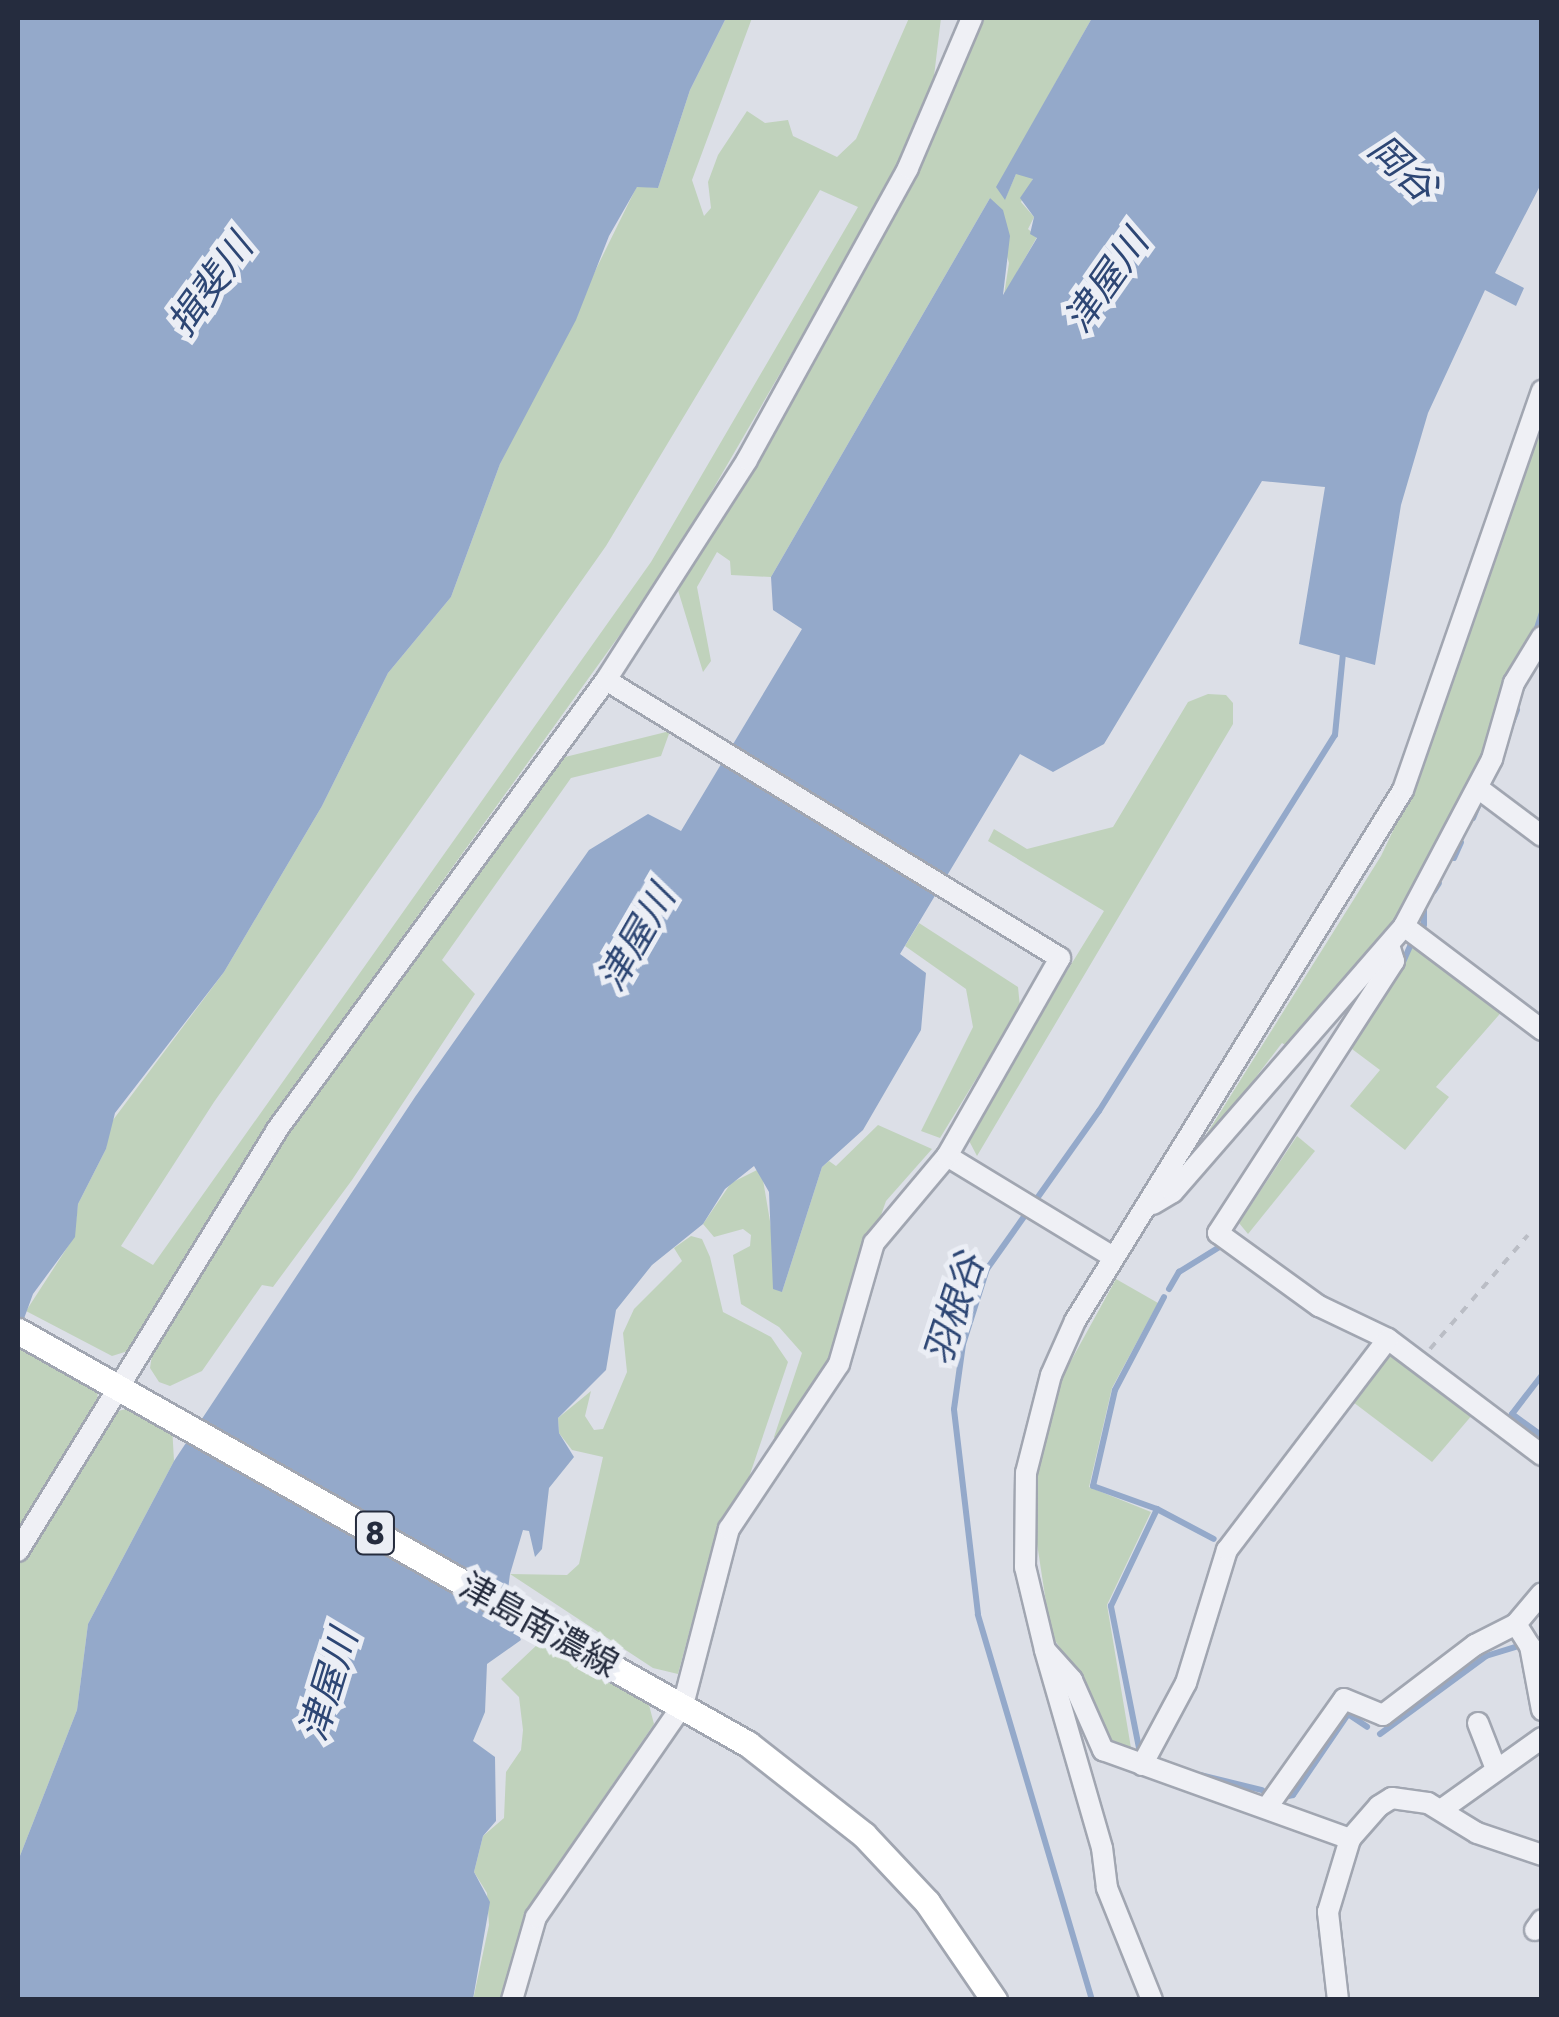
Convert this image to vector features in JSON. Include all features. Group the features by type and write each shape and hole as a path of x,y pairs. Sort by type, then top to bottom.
{"main road":[{"name":"津島南濃線","path":"18,1331 683,1705 814,1790 864,1835 927,1902 994,2000"}],"street":[{"path":"18,1552 324,1060 606,680 747,460 908,168 972,18"},
{"path":"1152,2000 1107,1888 1102,1848 1044,1650 1025,1567 1026,1473 1051,1375 1104,1252 1147,1208 1403,790 1542,390"},
{"path":"1147,1208 1174,1192 1404,926 1478,788 1514,683 1542,636"},
{"path":"512,2000 536,1917 683,1705 729,1529 839,1364 874,1243 948,1156 1060,958 950,886 606,680"},
{"path":"1478,788 1542,836"},
{"path":"1404,926 1542,1030"},
{"path":"1388,945 1394,960 1218,1233 1319,1306 1388,1339 1542,1455"},
{"path":"948,1156 1104,1252"},
{"path":"1142,1765 1186,1683 1227,1550 1388,1339"},
{"path":"1268,1806 1344,1700 1384,1715 1476,1645 1516,1624 1542,1593"},
{"path":"1516,1624 1530,1646 1542,1710"},
{"path":"1044,1650 1072,1680 1103,1750 1268,1806 1350,1839"},
{"path":"1478,1723 1496,1769"},
{"path":"1441,1810 1542,1738"},
{"path":"1338,2000 1328,1912 1350,1839 1392,1798 1441,1810 1477,1833 1542,1855"}],"path":[{"path":"1419,1363 1528,1235"}],"green space":[{"path":"726,18 752,18 692,180 704,216 711,208 708,182 718,155 747,111 765,123 788,120 793,136 837,157 856,139 909,18 941,18 932,93 902,163 665,572 267,1125 128,1351 112,1356 26,1311 74,1237 78,1204 106,1149 110,1124 224,972 322,806 388,673 451,597 500,464 637,186 658,188 690,90","holes":["820,190 858,207 651,562 153,1265 121,1246 214,1102 606,546"]},
{"path":"979,18 1092,18 997,187 1005,199 1016,174 1025,171 1033,179 1021,202 1034,217 1028,229 1037,237 1004,295 1009,263 990,198 771,577 731,575 730,561 717,552 697,587 711,661 703,672 677,587"},
{"path":"1541,420 1541,624 1506,675 1476,770 1396,922 1292,1049 1282,1043 1179,1178 1381,856 1411,793"},
{"path":"1208,694 1226,695 1233,703 1233,724 977,1156 966,1135 1104,911 988,841 994,829 1027,849 1113,827 1188,702"},
{"path":"670,731 661,756 571,778 442,960 475,994 352,1180 273,1287 262,1285 202,1371 170,1386 159,1382 150,1368 152,1355 286,1138 557,759"},
{"path":"919,923 1018,987 1020,1007 940,1138 921,1131 973,1027 966,989 905,946"},
{"path":"1414,944 1505,1008 1436,1087 1449,1097 1405,1150 1350,1106 1380,1070 1352,1049"},
{"path":"878,1125 932,1149 886,1201 829,1363 778,1442 774,1437 802,1353 779,1327 741,1304 733,1255 750,1246 751,1235 743,1229 714,1237 703,1224 731,1183 761,1168 782,1292 822,1167 829,1161 836,1166"},
{"path":"1297,1136 1315,1151 1248,1234 1239,1223"},
{"path":"691,1236 702,1239 710,1257 723,1312 771,1337 788,1362 743,1495 718,1526 678,1674 653,1668 510,1574 567,1575 579,1564 603,1457 572,1450 559,1433 558,1418 591,1391 585,1416 594,1430 603,1429 627,1372 623,1333 634,1309 682,1261 674,1248"},
{"path":"1116,1279 1158,1303 1112,1388 1089,1487 1151,1512 1107,1605 1132,1754 1104,1741 1073,1666 1051,1635 1034,1524 1037,1472 1061,1379"},
{"path":"18,1336 97,1384 98,1407 18,1536"},
{"path":"1391,1350 1473,1414 1432,1462 1349,1399"},
{"path":"130,1408 172,1425 174,1461 88,1624 77,1710 18,1861 18,1561 118,1411"},
{"path":"539,1643 649,1705 654,1724 529,1906 503,1999 473,2000 489,1925 487,1893 474,1872 483,1836 504,1818 506,1772 521,1750 523,1730 519,1697 501,1679"}],"water":[{"name":"揖斐川","path":"18,18 726,18 690,90 658,188 637,187 609,236 576,320 500,464 451,597 388,673 322,806 224,972 115,1113 106,1149 78,1204 75,1237 33,1294 18,1335"},
{"path":"1092,18 1541,18 1541,184 1495,273 1524,288 1516,306 1485,290 1428,413 1401,505 1375,665 1299,644 1325,487 1262,481 1104,744 1053,772 1020,754 900,954 926,973 921,1030 863,1130 822,1167 782,1292 773,1289 769,1192 754,1166 725,1189 703,1224 652,1265 616,1310 606,1370 558,1418 559,1433 574,1457 549,1488 542,1549 535,1557 529,1531 523,1530 510,1574 506,1605 521,1640 487,1664 485,1712 473,1741 495,1757 496,1821 483,1836 474,1872 490,1902 473,1999 18,1999 18,1861 77,1710 88,1624 174,1461 415,1097 589,850 648,814 681,831 802,629 773,610 771,577 990,198 1003,210 1010,236 1003,295 1037,238 1030,234 1034,217 1020,198 1033,179 1016,174 1005,200 996,187"}],"waterway":[{"path":"1537,628 1542,613"},
{"name":"羽根谷","path":"1092,2000 978,1614 954,1409 963,1344 987,1269 1099,1111 1335,735 1343,653"},
{"path":"1512,723 1517,710"},
{"path":"1473,818 1479,804"},
{"path":"1454,858 1461,842"},
{"path":"1434,891 1439,883"},
{"path":"1424,907 1424,925"},
{"path":"1403,962 1412,942"},
{"path":"1169,1289 1179,1272 1221,1246"},
{"path":"1139,1748 1111,1606 1157,1509 1093,1486 1115,1390 1164,1297"},
{"path":"1542,1375 1512,1414 1542,1436"},
{"path":"1157,1509 1214,1539"},
{"path":"1380,1734 1486,1656 1516,1647"},
{"path":"1284,1797 1293,1795 1348,1714 1367,1727"},
{"path":"1200,1775 1262,1790"}],"water label":[{"name":"岡谷","path":"1403,168"},
{"name":"津屋川","path":"1106,281"},
{"name":"津屋川","path":"636,938"},
{"name":"津屋川","path":"328,1685"}]}
